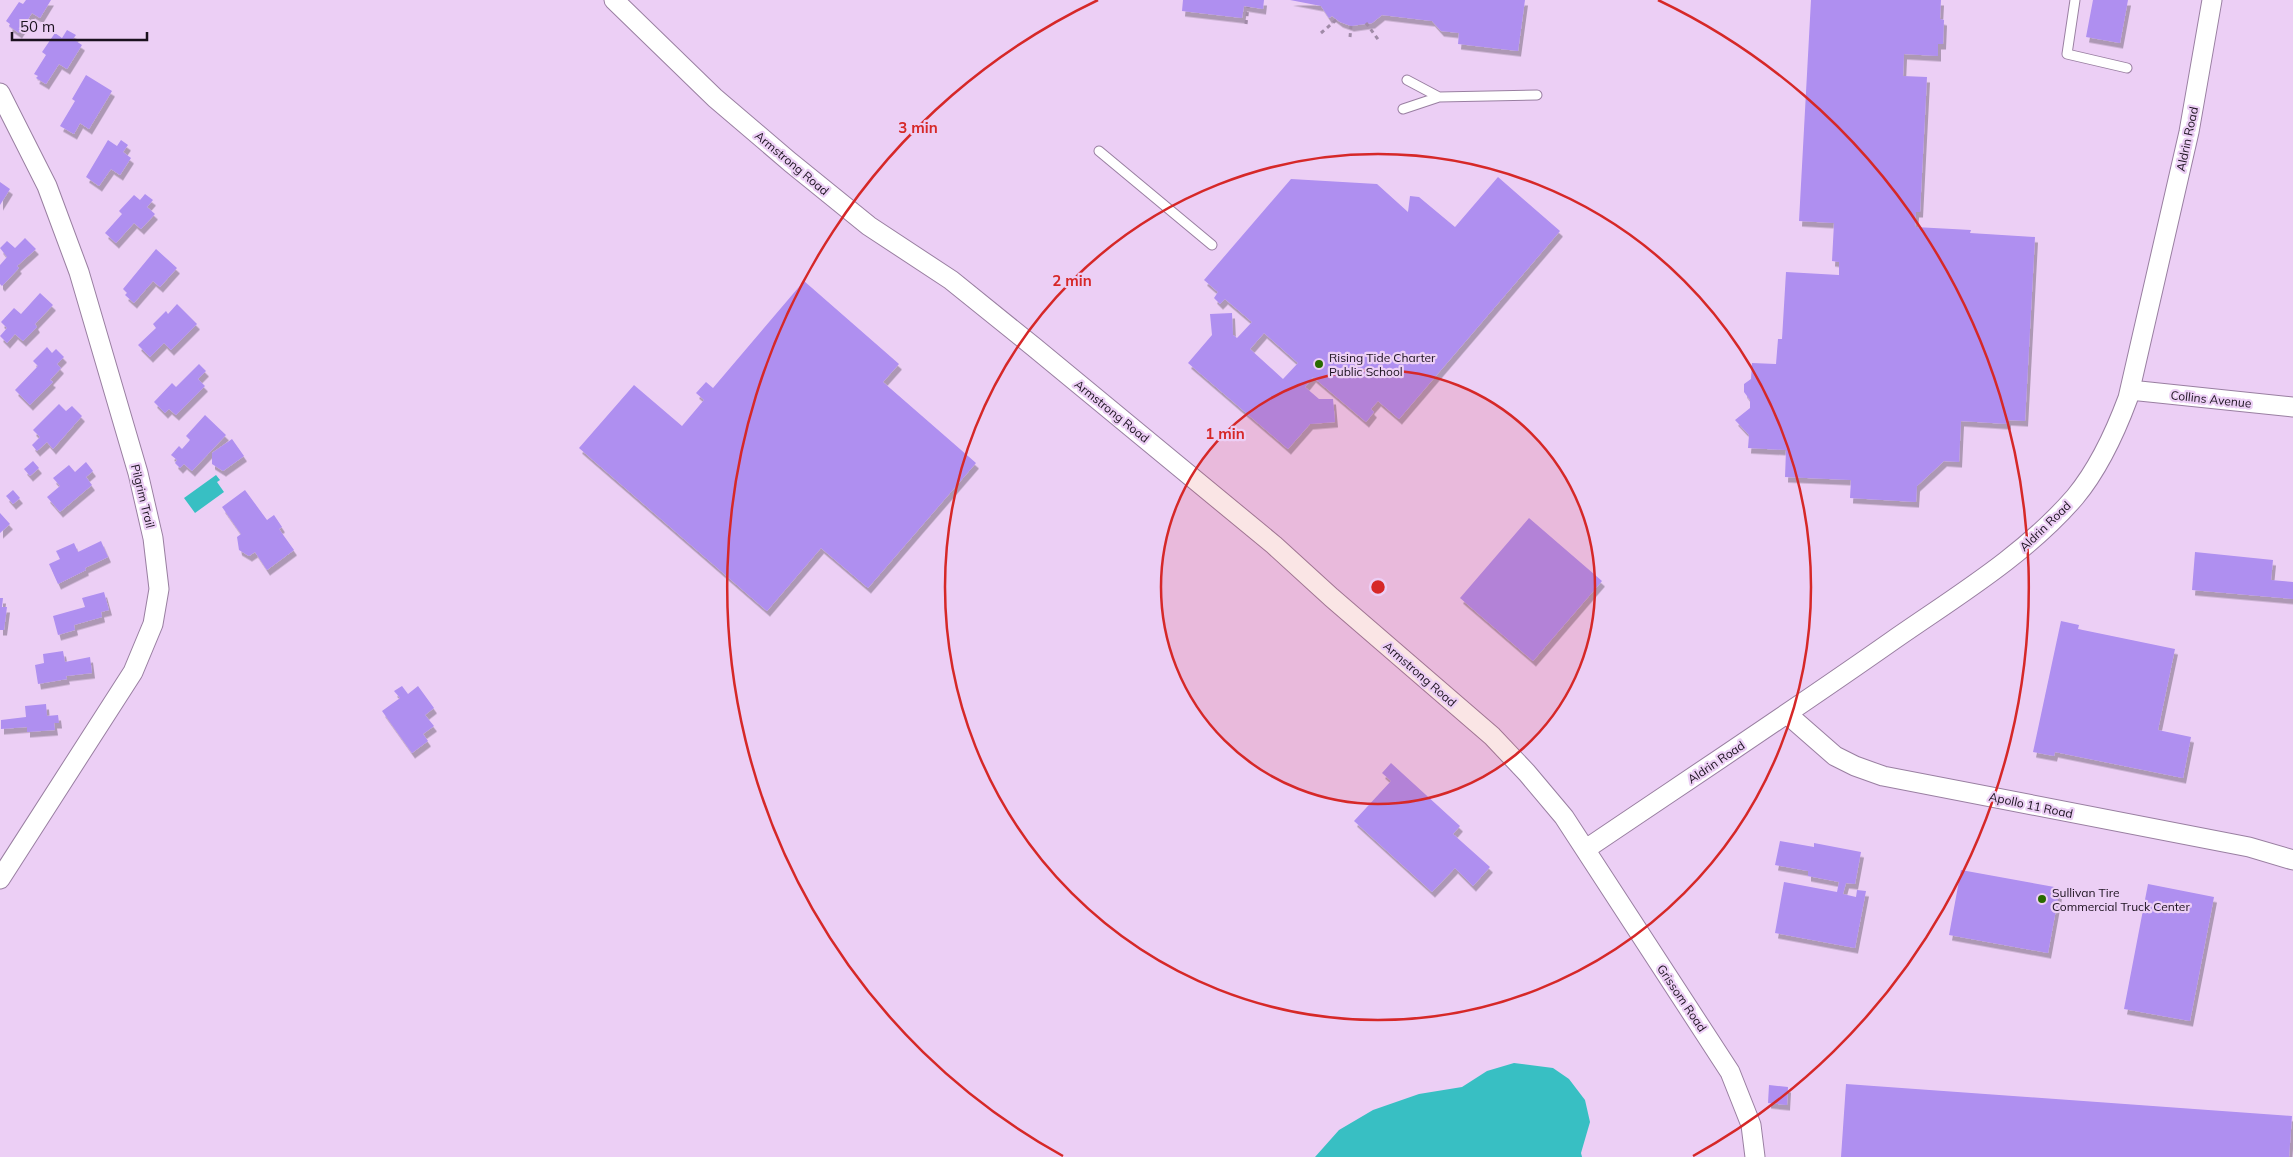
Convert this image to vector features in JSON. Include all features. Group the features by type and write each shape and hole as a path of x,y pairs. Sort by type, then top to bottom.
{"street":[{"name":"Armstrong Road","path":"614,0 715,98 790,162 869,226 951,280 1274,545 1331,598 1492,736 1527,773 1564,817 1586,849"},
{"name":"Aldrin Road","path":"1586,849 1787,714 1975,584 2022,549 2051,523 2076,496 2114,436 2130,390 2189,132 2212,0"},
{"name":"Pilgrim Trail","path":"0,93 47,186 79,272 142,490 153,538 159,589 154,624 133,672 0,879"},
{"name":"Collins Avenue","path":"2130,390 2293,407"},
{"name":"Apollo 11 Road","path":"1787,714 1835,756 1855,766 1883,776 2248,847 2293,860"},
{"name":"Grissom Road","path":"1586,849 1644,944 1730,1072 1751,1125 1755,1157"}],"lane":[{"path":"2076,0 2067,54 2127,68"},
{"path":"1407,80 1440,98"},
{"path":"1403,109 1440,98 1538,95"},
{"path":"1099,151 1212,245"}],"path":[{"path":"1246,24 1248,7"},
{"path":"1321,33 1336,20"},
{"path":"1366,23 1380,42"},
{"path":"1350,37 1351,26"}],"shaded area":[{"path":"216,475 220,480 217,482 224,492 195,513 184,498"},
{"path":"1514,1063 1553,1068 1569,1079 1585,1100 1590,1122 1581,1153 1582,1157 1315,1157 1339,1130 1373,1110 1419,1094 1462,1087 1487,1071"}],"building":[{"path":"26,0 51,0 40,18 32,13 19,33 9,26 10,24 6,21 19,2 23,4"},
{"path":"1183,0 1264,0 1263,9 1244,6 1242,18 1182,11"},
{"path":"1290,0 1525,0 1518,51 1458,44 1459,33 1441,31 1432,21 1382,15 1372,23 1351,26 1340,22 1332,16 1329,18 1321,6"},
{"path":"1811,0 1941,0 1940,19 1944,20 1943,44 1938,44 1938,56 1904,54 1903,76 1927,77 1920,212 1916,212 1915,227 1971,230 1970,233 2035,237 2025,421 2008,420 2008,424 1961,421 1959,462 1944,461 1917,486 1916,502 1850,498 1851,480 1785,477 1786,450 1748,448 1749,435 1735,420 1750,408 1750,400 1744,392 1744,384 1751,379 1752,363 1776,364 1778,339 1782,339 1786,272 1839,275 1839,262 1832,261 1834,223 1799,221"},
{"path":"2093,0 2128,0 2120,43 2086,37"},
{"path":"67,30 76,35 73,39 82,45 67,69 59,64 46,84 36,78 38,76 34,74 46,55 42,52 55,33 62,38"},
{"path":"86,75 112,91 89,129 80,123 74,134 60,126 75,101 72,99"},
{"path":"108,140 117,146 121,140 128,145 123,152 131,158 120,175 111,169 99,186 86,177"},
{"path":"1498,177 1560,231 1399,419 1378,401 1371,409 1374,412 1366,422 1313,377 1305,387 1319,399 1333,399 1335,422 1310,424 1288,449 1188,363 1212,335 1210,314 1232,313 1233,335 1237,338 1252,322 1225,299 1220,304 1214,298 1218,292 1204,280 1291,179 1377,184 1408,212 1410,196 1419,197 1455,227","holes":["1264,333 1298,363 1283,379 1250,349"]},
{"path":"0,182 10,189 0,205"},
{"path":"145,194 153,200 147,207 155,214 141,229 134,223 116,243 105,233 122,214 119,211 134,195 140,200"},
{"path":"25,238 36,249 17,266 19,268 2,286 0,284 0,265 7,257 0,248 7,241 15,248"},
{"path":"156,249 177,268 160,287 153,281 134,303 125,295 127,293 123,289"},
{"path":"804,281 899,364 883,382 976,463 868,588 821,548 767,611 579,448 634,385 682,426 704,400 696,393 706,382 713,388"},
{"path":"40,293 53,305 35,324 37,327 23,341 15,334 7,343 0,336 7,328 1,322 14,308 21,314"},
{"path":"177,304 197,324 171,350 164,343 150,357 138,345 156,328 153,324 166,311 168,314"},
{"path":"47,347 52,353 56,349 64,357 57,364 61,368 50,380 53,382 30,405 15,390 38,366 33,361"},
{"path":"199,364 206,371 198,379 205,386 176,415 169,409 165,413 154,402 172,383 176,387"},
{"path":"59,404 66,411 72,406 82,416 53,449 47,442 37,451 32,445 40,437 33,430"},
{"path":"205,415 226,435 192,471 184,464 180,468 175,463 177,460 171,455 179,446 182,449 190,440 186,436"},
{"path":"232,439 244,456 223,471 212,464 212,453"},
{"path":"33,461 39,468 30,476 24,469"},
{"path":"86,462 93,471 86,477 92,485 60,512 47,497 60,486 53,478 69,465 75,472"},
{"path":"13,490 20,498 13,504 6,496"},
{"path":"245,490 267,520 274,515 282,527 279,529 294,550 267,570 255,552 249,556 239,550 237,537 241,534 222,507"},
{"path":"0,513 10,524 0,533"},
{"path":"1529,518 1602,581 1533,661 1460,598"},
{"path":"101,541 108,557 58,584 49,564 60,559 56,551 74,543 78,552"},
{"path":"2195,552 2273,560 2271,580 2293,582 2293,599 2192,590"},
{"path":"104,592 109,610 101,612 102,617 74,625 75,630 58,635 53,616 85,607 82,598"},
{"path":"0,598 3,598 2,607 7,607 4,630 0,630"},
{"path":"2061,621 2079,625 2078,629 2175,649 2158,730 2191,737 2183,778 2055,752 2054,756 2033,752"},
{"path":"63,651 65,662 90,657 92,673 66,676 67,679 38,684 35,665 44,663 43,654"},
{"path":"402,686 408,694 418,686 434,708 425,715 434,726 423,734 428,741 412,753 382,711 400,698 394,691"},
{"path":"46,704 47,716 58,715 59,723 54,723 55,730 27,732 27,727 1,729 1,720 26,717 25,706"},
{"path":"1391,763 1460,826 1453,834 1490,867 1473,886 1455,868 1432,892 1354,821 1391,781 1382,773"},
{"path":"1780,841 1814,847 1814,843 1861,852 1855,884 1846,883 1843,894 1856,897 1857,890 1866,891 1855,948 1775,933 1784,882 1837,892 1839,882 1808,876 1808,871 1775,865"},
{"path":"1961,870 2060,888 2048,953 1949,935"},
{"path":"2148,884 2214,897 2190,1021 2124,1009"},
{"path":"1846,1084 2292,1116 2289,1157 1841,1157"},
{"path":"1769,1085 1788,1087 1787,1105 1768,1103"}],"place":[{"name":"Rising Tide Charter Public School","path":"1319,364"},
{"name":"Sullivan Tire Commercial Truck Center","path":"2042,899"}]}
